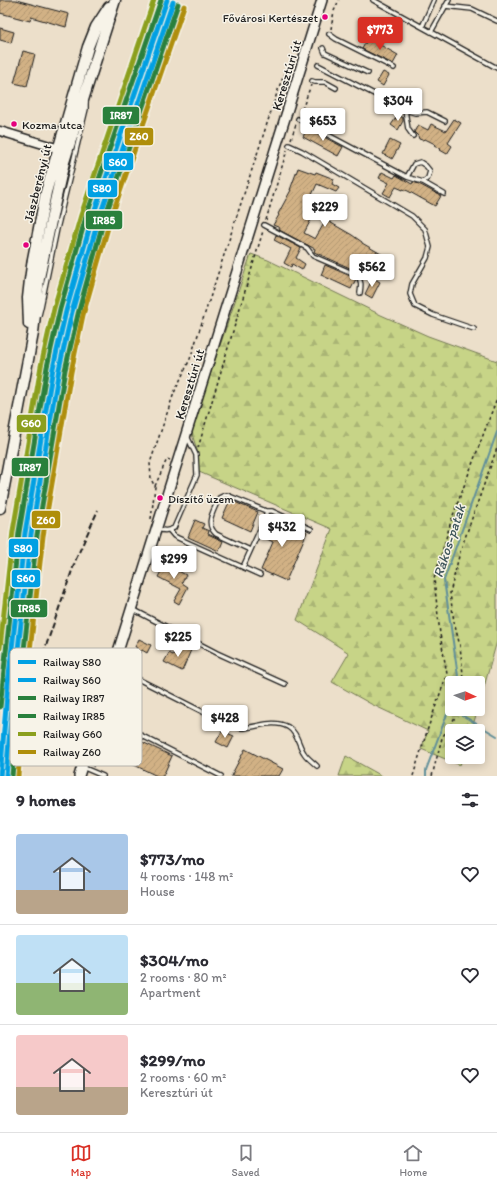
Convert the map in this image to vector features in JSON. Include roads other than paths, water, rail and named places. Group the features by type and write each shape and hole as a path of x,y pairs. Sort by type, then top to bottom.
{"main road":[{"name":"Jászberényi út","path":"29,359 28,298 46,192 87,87 114,0"},
{"name":"Jászberényi út","path":"0,508 29,359 37,292 56,197 63,149 88,47 96,27 114,0"},
{"name":"Keresztúri út","path":"118,648 322,0"},
{"name":"Keresztúri út","path":"79,776 82,766"}],"street":[{"path":"0,131 63,149"}],"lane":[{"path":"373,0 497,68"},
{"path":"422,27 434,0"},
{"path":"431,32 449,0"},
{"path":"445,6 472,9 497,21"},
{"path":"329,34 394,68"},
{"path":"323,48 325,53 368,73"},
{"path":"318,65 405,110 415,113 427,112 445,120"},
{"path":"312,81 325,82 336,88"},
{"name":"Jászberényi út","path":"33,333 42,308 57,229 86,109 87,87"},
{"path":"405,110 408,128 413,136"},
{"path":"298,119 408,177 423,182 444,194"},
{"path":"289,145 302,151 412,216 425,229 430,247 427,258 412,284 410,294 415,306 432,315 474,330"},
{"path":"408,177 414,164 420,162 430,171 428,178 423,182"},
{"path":"264,225 306,248 313,256 357,275 361,279 360,293"},
{"path":"155,532 174,528 197,475 196,455 186,436"},
{"path":"250,550 216,534 212,530 209,522 219,498 227,495 311,529"},
{"path":"243,567 266,516 266,511"},
{"path":"169,530 178,538 260,575"},
{"path":"130,610 138,612 217,653 285,684"},
{"path":"142,681 233,726 242,728 268,723 289,728 295,734 304,753 317,766"},
{"path":"142,736 221,776"},
{"path":"82,766 103,776"}],"waterway":[{"name":"Rákos-patak","path":"458,676 444,580 497,432"},
{"name":"Rákos-patak","path":"426,776 426,770 446,716"},
{"path":"463,716 497,736"}],"railway":[{"path":"0,676 16,532 45,366 59,305 83,216 118,101 152,0"},
{"path":"45,648 76,559 98,510"},
{"path":"14,776 15,766"}],"rail line":[{"name":"G60","path":"0,648 13,531 41,366 54,308 81,215 154,0"},
{"name":"IR87","path":"0,707 19,532 47,367 60,309 86,217 161,0"},
{"name":"S80","path":"12,648 25,533 53,368 66,311 92,219 167,0"},
{"name":"S60","path":"18,648 31,534 59,369 72,312 98,221 173,2"},
{"name":"IR85","path":"24,648 37,535 65,370 78,314 103,223 178,4"},
{"name":"Z60","path":"30,648 43,536 71,372 83,315 109,224 184,6"},
{"name":"S80","path":"0,776 10,666"},
{"name":"S60","path":"6,776 10,730"},
{"name":"IR85","path":"12,776 13,766"},
{"name":"Z60","path":"18,776 19,766"}],"place":[{"name":"Fővárosi Kertészet","path":"325,17"},
{"name":"Kozma utca","path":"14,124"},
{"name":"Díszítő üzem","path":"160,498"}]}
